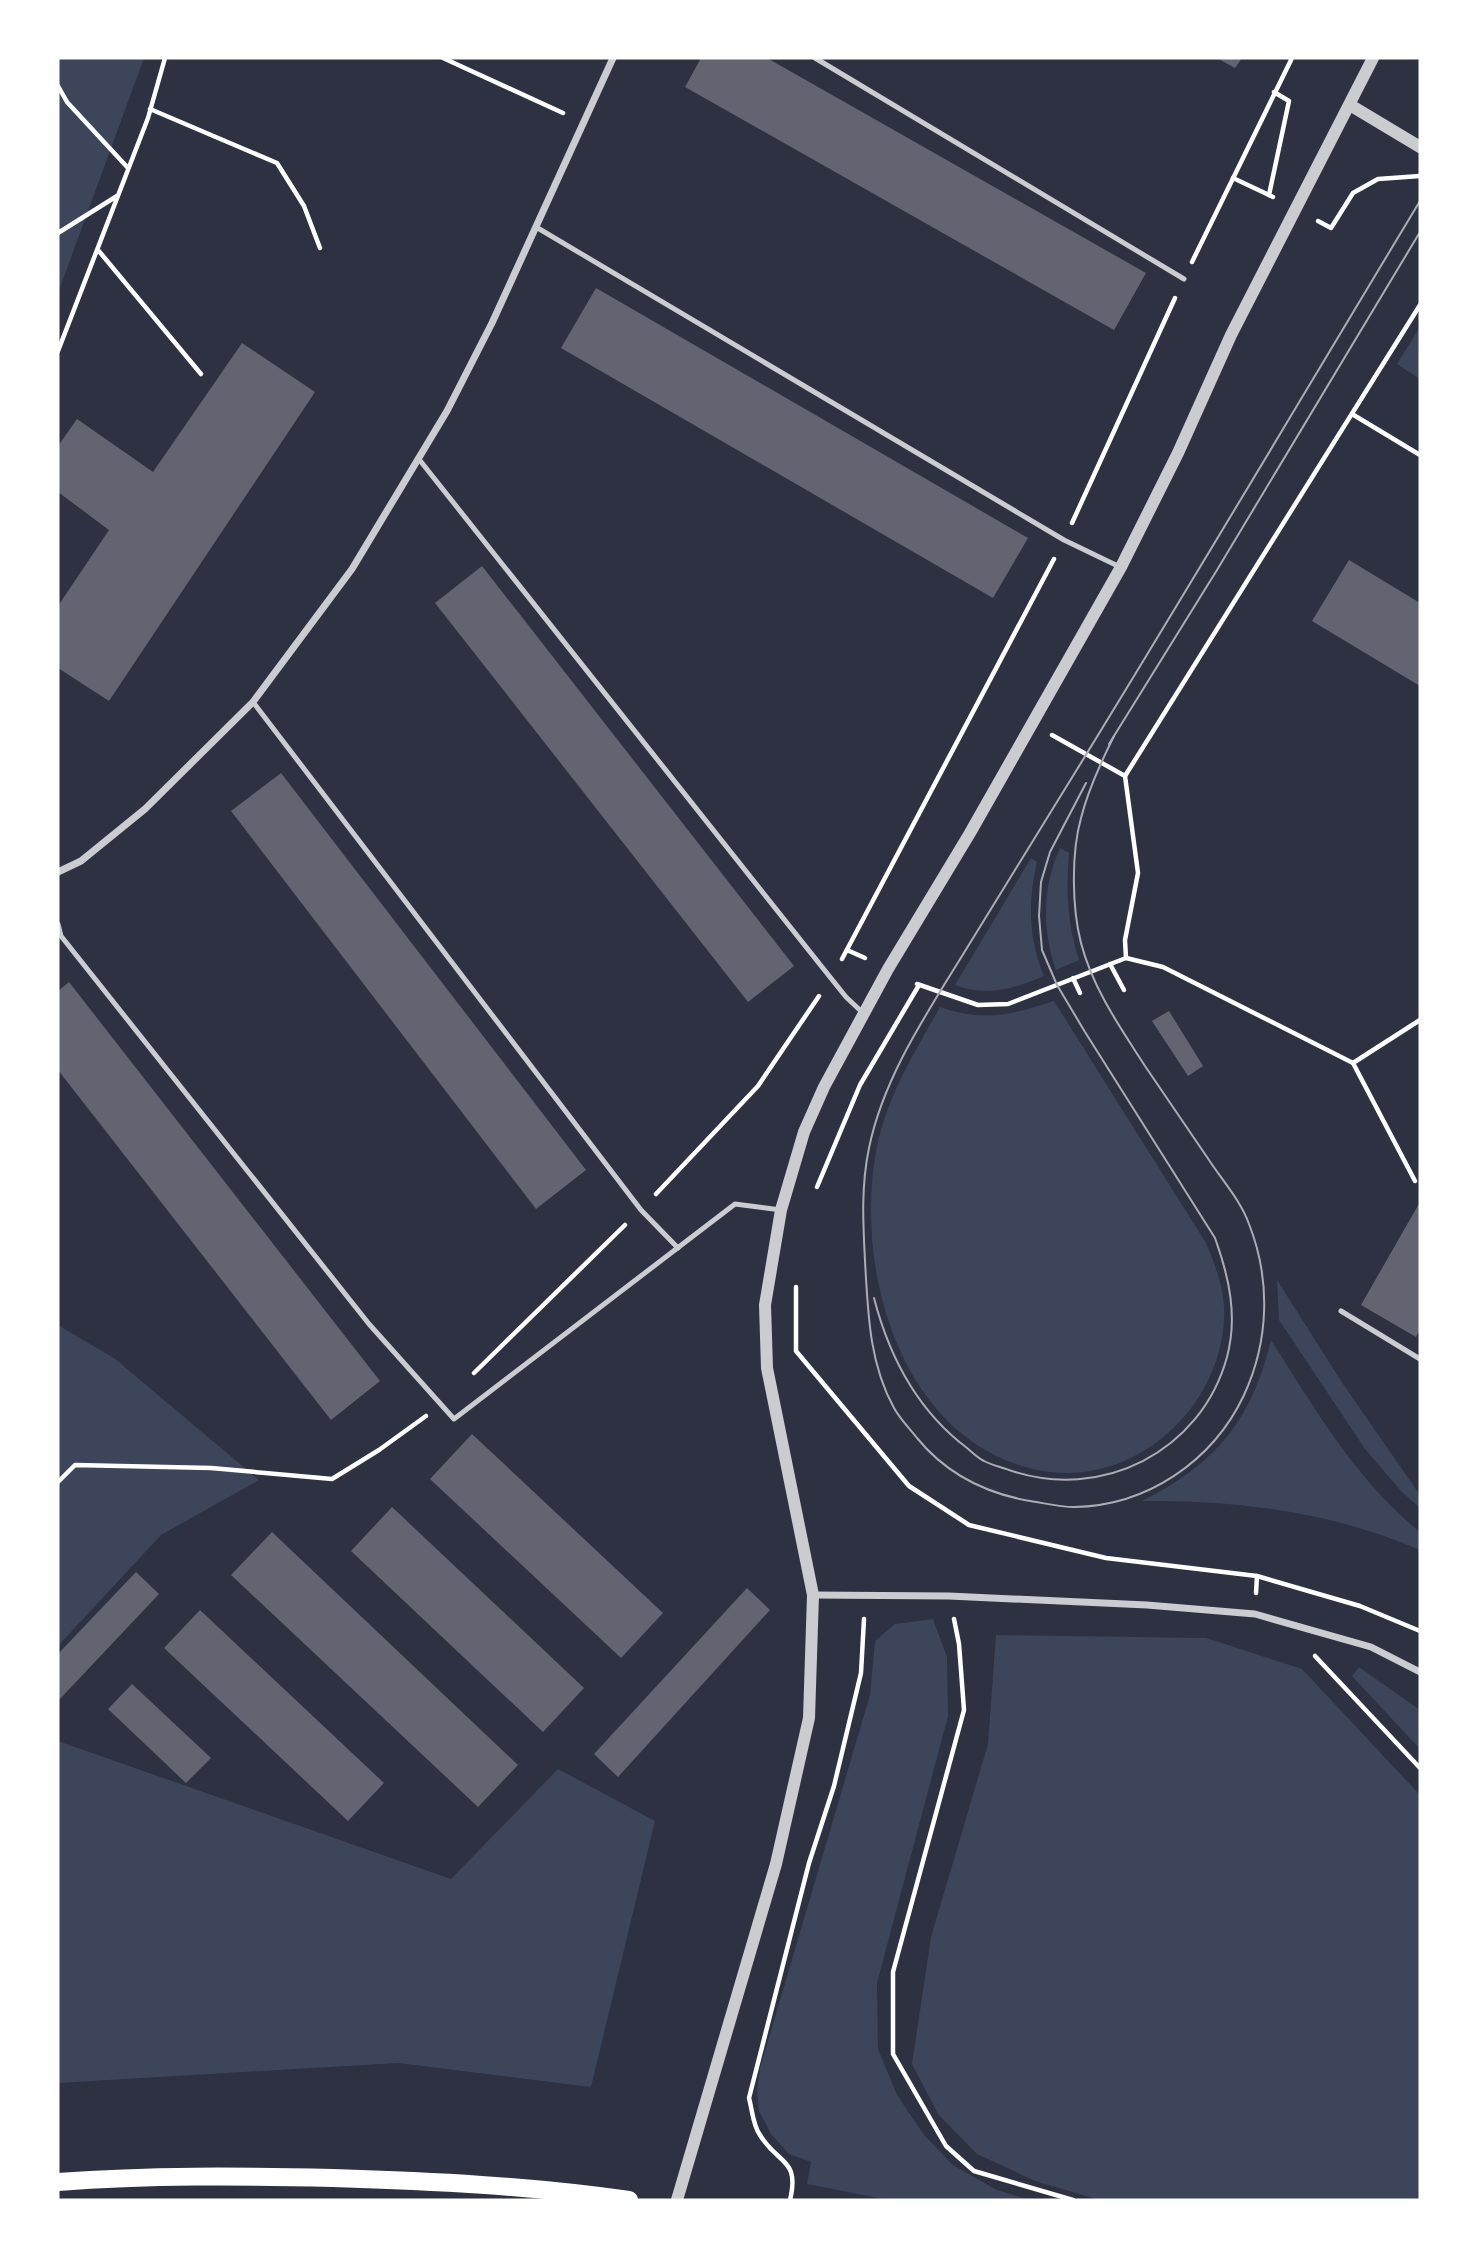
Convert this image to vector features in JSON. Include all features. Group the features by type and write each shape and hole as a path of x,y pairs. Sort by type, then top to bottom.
{"main road":[{"path":"58,2182 236,2176 433,2181 566,2191 629,2200"}],"street":[{"path":"58,872 81,862 145,809 253,702 352,569 453,400 492,323 613,58"},
{"path":"677,2200 776,1864 809,1718 813,1595 767,1368 765,1305 781,1210 804,1132 824,1087 888,969 1032,725 1121,567 1178,453 1231,335 1373,58"},
{"path":"1350,105 1420,147"},
{"path":"813,1595 949,1596 1147,1605 1255,1614 1371,1647 1420,1672"}],"lane":[{"path":"815,58 1184,279"},
{"path":"536,227 1064,540 1121,567"},
{"path":"418,458 846,998 864,1014"},
{"path":"253,702 641,1210 678,1248"},
{"path":"58,924 61,936 369,1324 454,1419 735,1204 781,1210"},
{"path":"1341,1311 1420,1359"}],"path":[{"path":"58,351 150,109 165,58"},
{"path":"443,58 583,122"},
{"path":"58,1482 75,1465 211,1468 332,1479 379,1450 442,1404 641,1210 758,1086 831,979 1064,540 1184,279 1292,58"},
{"path":"58,86 67,102 128,168"},
{"path":"1269,195 1289,101 1274,92"},
{"path":"150,109 277,163 304,206 320,248"},
{"path":"1233,178 1331,228 1353,193 1378,179 1420,176"},
{"path":"58,233 118,195"},
{"path":"97,249 201,374"},
{"path":"1126,958 1125,940 1138,873 1125,776 1420,305"},
{"path":"1352,414 1420,455"},
{"path":"1032,725 1125,776"},
{"path":"847,950 919,985 978,1006 1008,1004 1126,958 1164,967 1353,1063 1415,1181"},
{"path":"1110,964 1124,990"},
{"path":"1073,978 1080,993"},
{"path":"814,1198 860,1085 919,985"},
{"path":"1353,1063 1420,1020"},
{"path":"796,1276 796,1351 909,1486 969,1525 1106,1558 1257,1576 1360,1606 1420,1631"},
{"path":"1255,1614 1257,1576"},
{"path":"790,2200 795,2181 792,2171 759,2135 749,2098 809,1863 834,1786 858,1686 864,1631 864,1595"},
{"path":"949,1596 959,1644 964,1710 893,1972 892,2054 946,2146 974,2171 1073,2200"},
{"path":"1303,1652 1315,1656 1420,1768"}],"shaded area":[{"path":"58,58 144,58 58,293"},
{"path":"1420,327 1420,379 1397,364"},
{"path":"1060,848 1069,853 1068,907 1079,960 1056,970 1048,939 1046,909 1050,878"},
{"path":"1031,858 1037,862 1031,905 1032,934 1044,976 1000,990 966,989 955,985"},
{"path":"1054,1001 1206,1243 1219,1280 1224,1310 1218,1354 1205,1386 1186,1414 1162,1438 1134,1456 1102,1468 1068,1473 1033,1469 988,1452 951,1424 921,1388 898,1346 882,1300 873,1252 871,1204 875,1158 885,1118 900,1080 940,1007 955,1012 997,1015"},
{"path":"1277,1280 1343,1384 1420,1495 1420,1508 1402,1492 1365,1449 1279,1320"},
{"path":"58,1325 114,1358 259,1480 161,1535 58,1646"},
{"path":"1271,1340 1320,1417 1356,1466 1375,1489 1420,1532 1420,1550 1353,1526 1284,1511 1213,1503 1142,1501 1191,1471 1211,1455 1227,1437 1253,1394"},
{"path":"933,1619 947,1657 948,1716 877,1983 878,2049 897,2095 924,2135 953,2165 997,2190 1029,2200 888,2200 807,2184 811,2162 789,2154 771,2134 759,2111 757,2091 760,2068 870,1695 875,1641 895,1624"},
{"path":"996,1635 1206,1638 1302,1669 1420,1795 1420,2200 1099,2200 1035,2181 977,2154 938,2114 912,2064 931,1937 988,1744"},
{"path":"1359,1667 1420,1710 1420,1749 1352,1676"},
{"path":"58,1741 451,1879 558,1769 655,1821 591,2087 398,2063 58,2083"}],"building":[{"path":"701,58 767,58 1146,273 1114,330 685,87"},
{"path":"1217,58 1242,58 1235,68"},
{"path":"596,288 1028,538 993,598 561,348"},
{"path":"242,343 315,392 109,701 58,668 58,606 109,530 58,492 58,446 77,419 153,472"},
{"path":"1349,560 1420,603 1420,686 1312,621"},
{"path":"482,566 794,966 748,1002 435,603"},
{"path":"281,773 586,1170 536,1209 231,811"},
{"path":"69,982 380,1381 331,1420 58,1070 58,991"},
{"path":"1169,1011 1203,1066 1188,1076 1152,1021"},
{"path":"1420,1202 1420,1329 1416,1337 1361,1305"},
{"path":"472,1434 663,1613 621,1658 430,1479"},
{"path":"392,1507 584,1688 543,1732 351,1551"},
{"path":"272,1532 518,1765 478,1807 231,1575"},
{"path":"136,1572 159,1594 58,1701 58,1654"},
{"path":"747,1588 770,1610 618,1777 594,1754"},
{"path":"200,1610 384,1783 348,1821 164,1648"},
{"path":"132,1684 211,1758 186,1783 108,1709"}],"tram line":[{"path":"1114,736 1091,787 1078,832 1074,881 1081,943 1100,992 1117,1022 1246,1215 1261,1267 1264,1310 1252,1374 1231,1419 1215,1440 1196,1459 1152,1489 1101,1505 1069,1507 1019,1499 970,1482 929,1451 894,1408 879,1373 871,1337 867,1299 864,1190 866,1162 875,1122 895,1073 920,1025 1157,639 1420,201"},
{"path":"1109,744 1420,232"},
{"path":"874,1298 897,1361 920,1400 934,1417 977,1457 1009,1470 1044,1478 1078,1479 1112,1473 1143,1461 1171,1443 1195,1419 1214,1390 1227,1357 1232,1327 1228,1282 1215,1238 1085,1032 1057,985 1042,950 1039,916 1041,882 1050,852 1086,783"}]}
